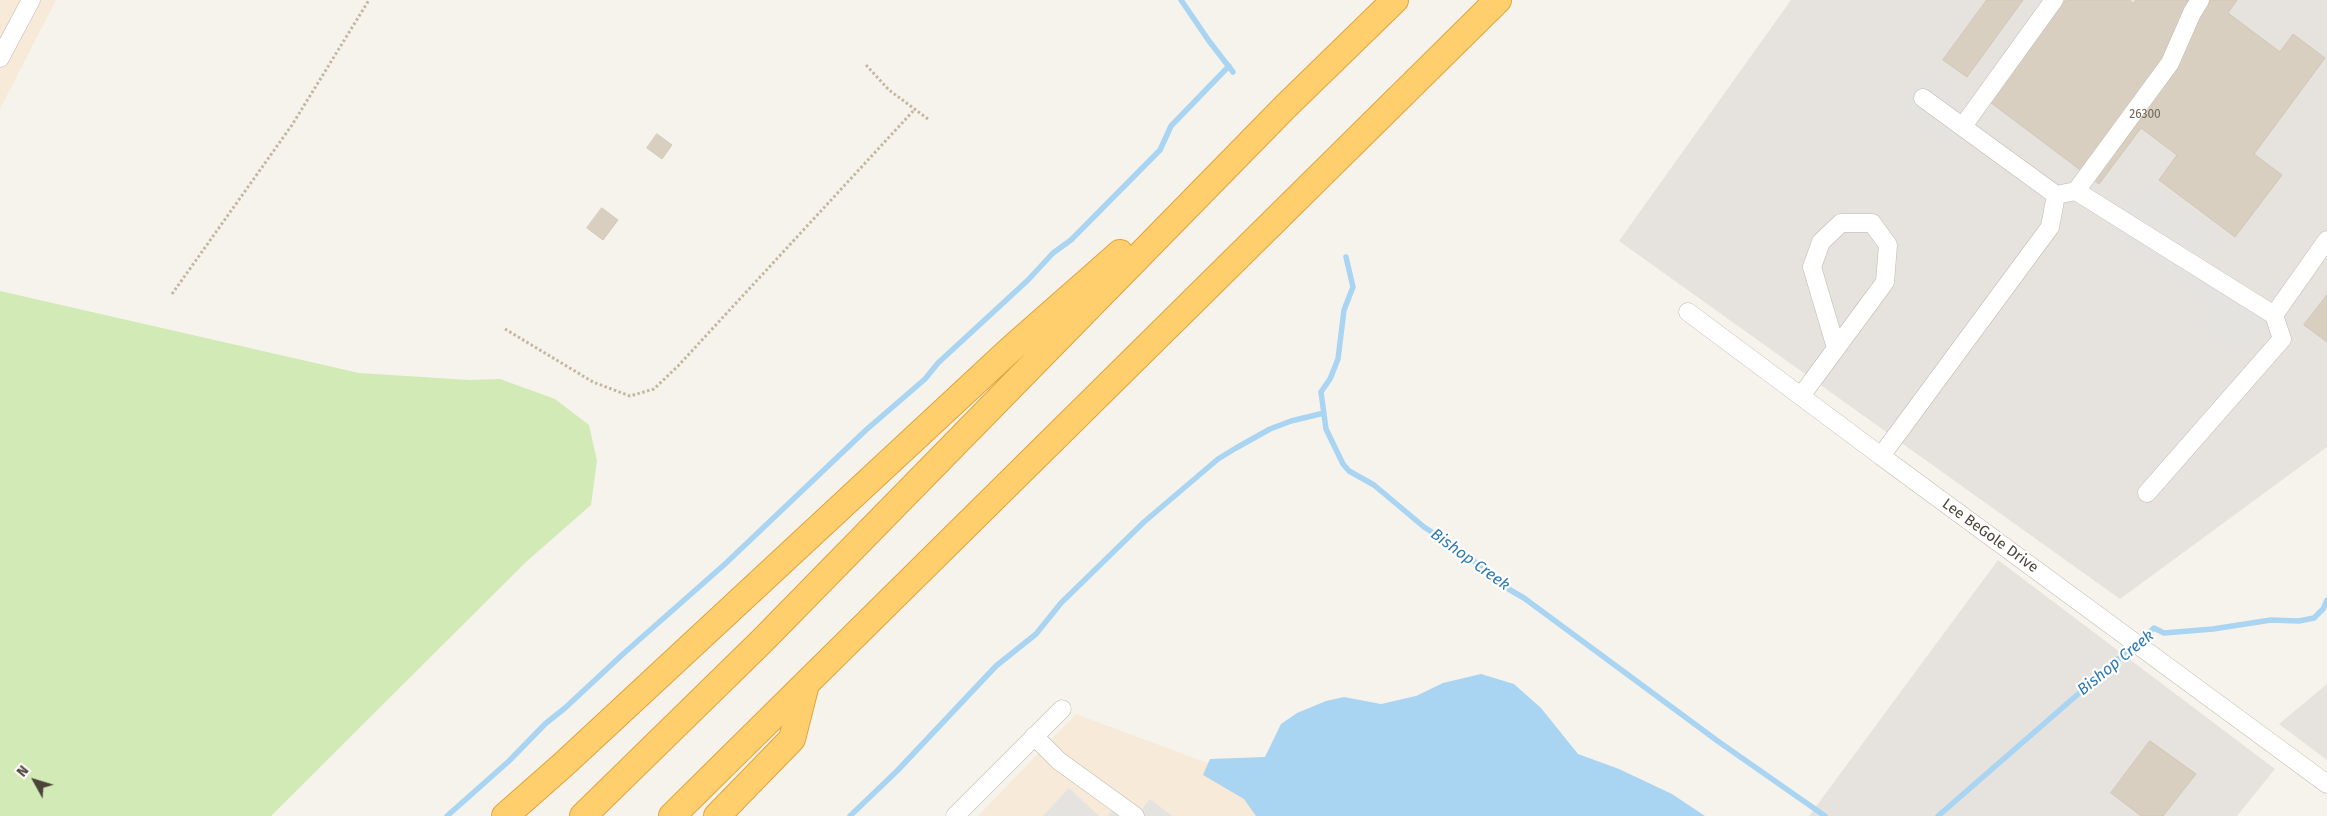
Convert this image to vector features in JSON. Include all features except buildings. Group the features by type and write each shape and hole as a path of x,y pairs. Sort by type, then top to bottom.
{"highway":[{"path":"583,816 763,640 1286,107 1395,0"},
{"path":"672,816 1498,0"},
{"path":"505,816 572,757 1012,348 1286,107"},
{"path":"717,816 792,739 807,683"}],"street":[{"path":"0,58 31,0"},
{"path":"1963,126 2054,0"},
{"path":"1923,98 2056,195 2076,191 2170,63 2192,12 2200,0"},
{"path":"2076,191 2274,315 2282,339 2148,493"},
{"path":"1881,456 2050,227 2056,195"},
{"path":"1801,396 1885,282 1888,245 1872,223 1840,223 1820,242 1812,267 1836,348"},
{"path":"2274,315 2327,240"},
{"name":"Lee BeGole Drive","path":"1688,312 2327,784"},
{"path":"955,816 1062,709"},
{"path":"1034,736 1059,761 1135,816"}],"path":[{"path":"172,294 292,125 369,0"},
{"path":"866,64 889,90 928,119"},
{"path":"505,329 593,382 630,396 654,389 685,358 915,109"}],"shaded area":[{"path":"0,0 56,0 0,109"},
{"path":"1791,0 2327,0 2327,447 2120,599 1619,241"},
{"path":"1929,69 1954,86 1947,95 1951,98 1949,102 1977,122 1956,152 1899,111"},
{"path":"2146,179 2222,235 2195,271 2267,324 2241,360 2195,326 2209,306 2107,231"},
{"path":"1998,560 2275,769 2237,816 1809,816"},
{"path":"2327,684 2327,760 2279,724"},
{"path":"1076,714 1256,781 1400,816 978,816"},
{"path":"1069,788 1099,816 1043,816"},
{"path":"1124,798 1141,810 1150,799 1172,816 1107,816"}],"green space":[{"path":"0,291 359,373 469,380 500,379 555,399 589,425 597,461 591,505 527,561 271,816 0,816"}],"water":[{"path":"1481,674 1514,684 1541,708 1578,754 1619,769 1672,794 1705,816 1256,816 1244,799 1203,775 1210,759 1265,757 1281,724 1297,713 1326,701 1344,697 1381,704 1416,696 1443,683"}],"waterway":[{"name":"Bishop Creek","path":"1181,0 1233,72"},
{"path":"447,816 509,761 545,724 725,564 866,430 925,379 938,363 1028,280 1053,253 1071,240 1160,150 1171,126 1229,66"},
{"name":"Bishop Creek","path":"1346,257 1353,287 1344,310 1338,359 1330,379 1321,392 1326,429 1343,464 1349,471 1374,485 1424,527 1469,556 1493,580 1524,598 1719,742 1825,816"},
{"path":"850,816 897,771 996,666 1036,634 1061,603 1144,522 1218,459 1270,429 1291,421 1324,413"},
{"name":"Bishop Creek","path":"1938,816 2154,628 2164,633 2213,629 2271,620 2299,621 2314,618 2323,609 2327,600"}]}
